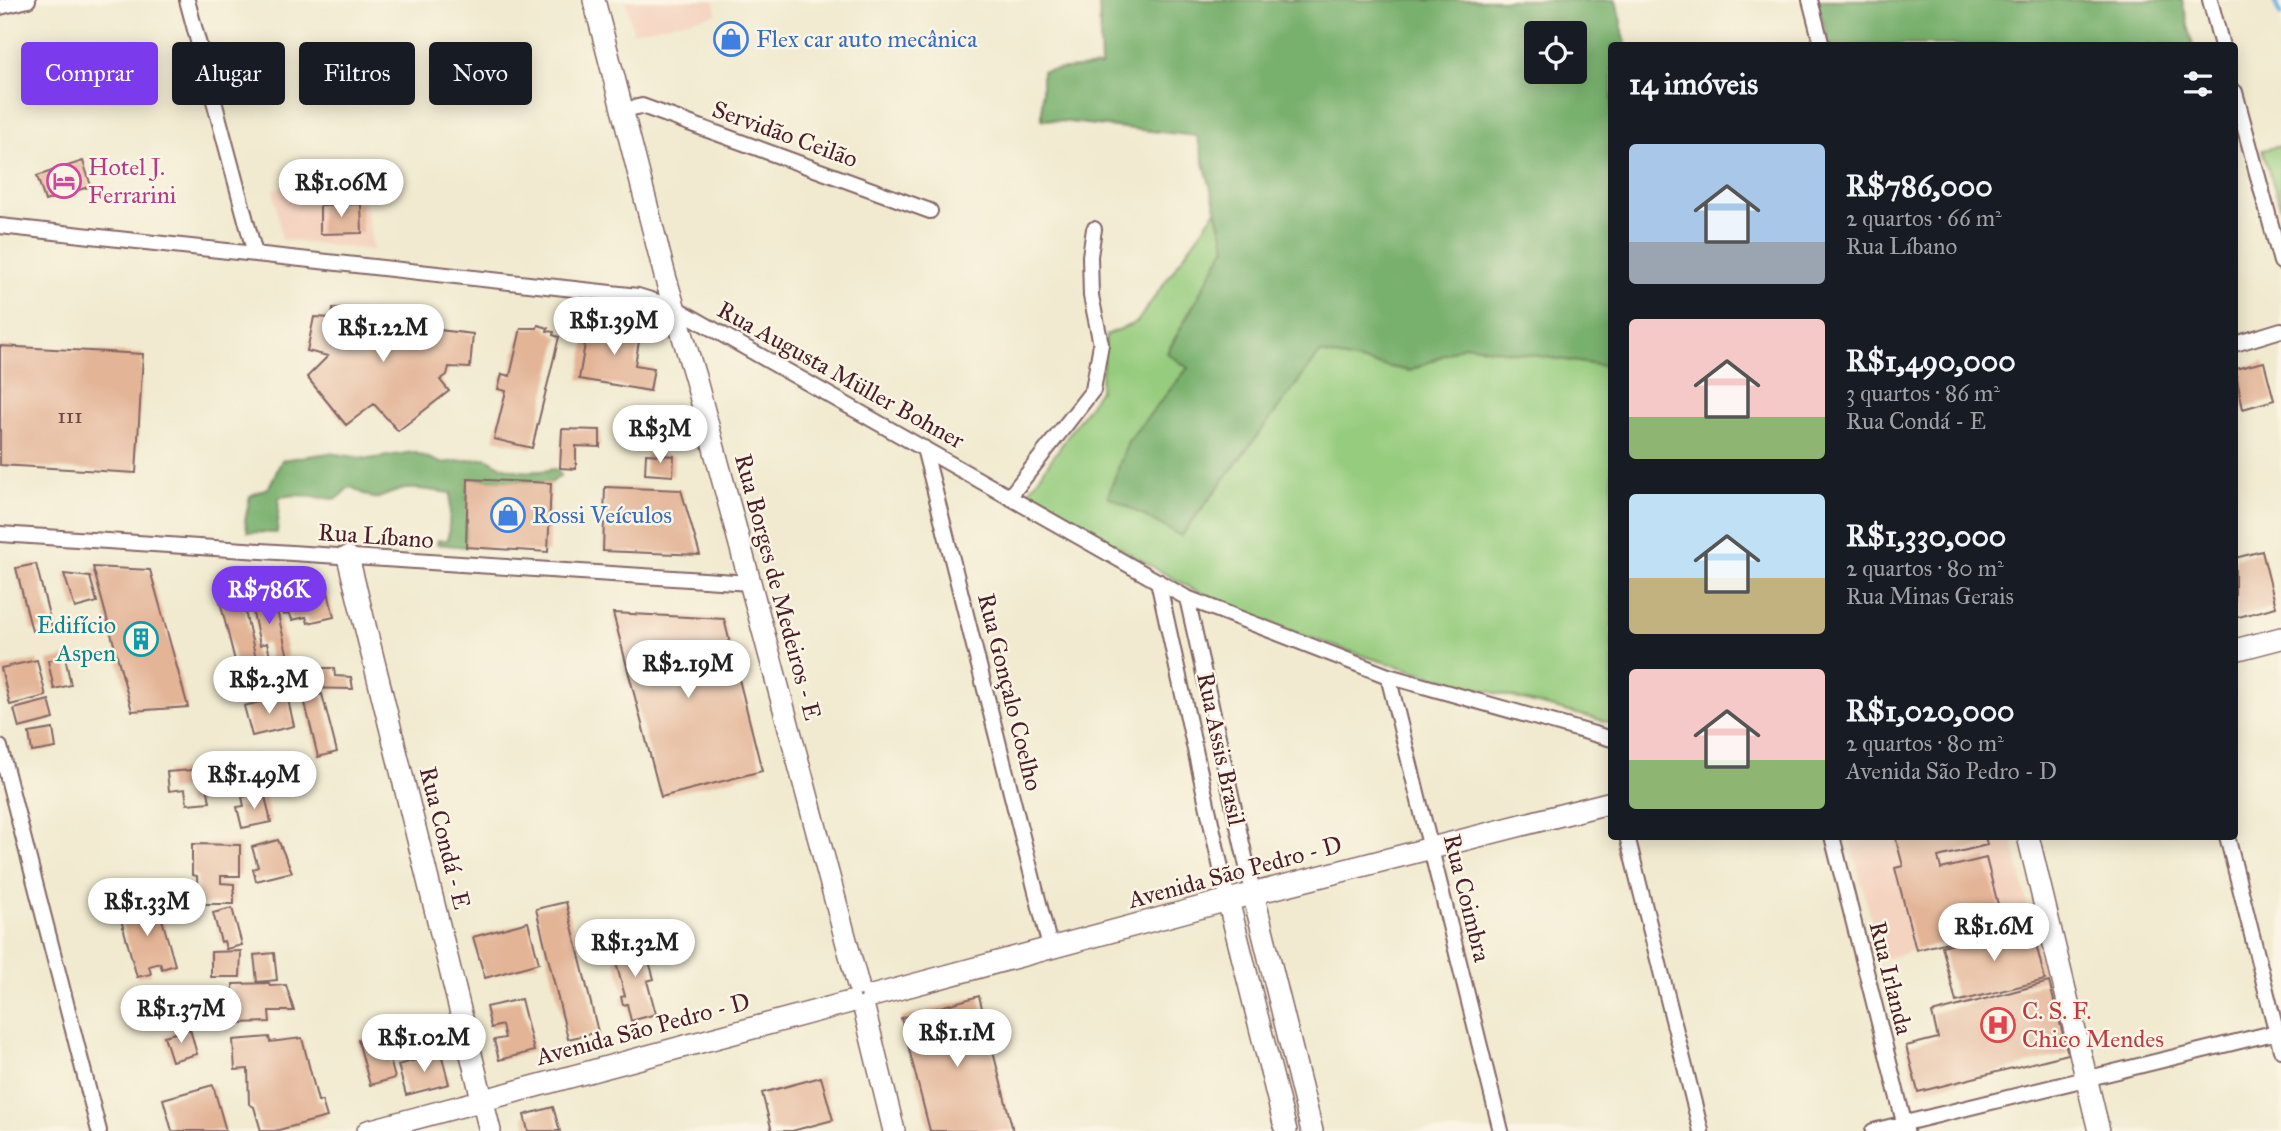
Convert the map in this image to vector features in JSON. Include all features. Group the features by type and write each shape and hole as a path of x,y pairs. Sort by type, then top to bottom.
{"street":[{"path":"0,7 28,0"},
{"path":"187,0 255,254"},
{"name":"Rua Borges de Medeiros - E","path":"594,0 861,998 894,1131"},
{"path":"1810,0 1821,42"},
{"path":"2210,0 2221,42"},
{"path":"2238,103 2281,262"},
{"name":"Servidão Ceilão","path":"623,110 642,106 930,211"},
{"name":"Rua Augusta Müller Bohner","path":"0,226 638,296 674,307 1187,598 1388,676 1608,738"},
{"path":"1010,496 1093,390 1101,344 1091,296 1090,256 1094,229"},
{"path":"2238,343 2281,330"},
{"name":"Rua Gonçalo Coelho","path":"924,448 1051,947"},
{"name":"Rua Líbano","path":"0,534 750,583"},
{"name":"Rua Condá - E","path":"348,557 490,1131"},
{"name":"Rua Assis Brasil","path":"1158,581 1228,900 1286,1131"},
{"name":"Rua Assis Brasil","path":"1187,598 1253,893 1312,1131"},
{"path":"2238,649 2281,638"},
{"name":"Rua Coimbra","path":"1388,676 1501,1131"},
{"path":"0,747 99,1131"},
{"name":"Avenida São Pedro - D","path":"368,1131 1253,893 1608,803"},
{"path":"1628,840 1701,1131"},
{"name":"Rua Irlanda","path":"1833,840 1905,1127"},
{"path":"2029,840 2099,1131"},
{"path":"2228,840 2279,1031 2281,1050"},
{"path":"1873,1131 1905,1127 2279,1031"},
{"path":"1275,1087 1300,1081"}],"shaded area":[{"path":"625,0 714,0 717,14 633,32"},
{"path":"361,175 373,250 282,240 273,189 313,176"},
{"path":"1850,840 2013,840 2031,920 1882,959"}],"green space":[{"path":"1099,0 1616,0 1625,42 1608,42 1608,366 1465,345 1410,371 1320,353 1181,536 1108,496 1128,441 1188,368 1167,353 1226,246 1197,136 1042,119 1042,71 1101,66"},
{"path":"1817,0 2182,0 2192,42 1828,42"},
{"path":"2281,146 2281,208 2262,150"},
{"path":"1216,210 1226,246 1167,353 1189,367 1128,441 1182,535 1320,353 1410,371 1465,345 1608,366 1608,722 1399,666 1294,632 1243,612 1151,566 1028,493 1100,390 1106,335 1137,322"},
{"path":"413,452 441,463 487,458 511,469 555,469 561,475 551,483 468,479 466,547 437,544 438,540 448,540 451,493 419,489 401,490 373,498 351,487 334,499 305,496 279,498 277,533 248,532 245,521 250,496 269,487 282,460 329,453 369,459"}],"building":[{"name":"Hotel J. Ferrarini","path":"83,161 91,186 45,201 37,176"},
{"path":"361,204 362,233 320,234 320,205"},
{"path":"333,308 406,315 405,326 473,334 470,368 449,367 447,375 440,380 449,391 398,431 374,404 346,425 307,377 328,356 307,351 314,317 332,318"},
{"path":"589,320 641,329 635,365 654,368 650,391 579,379"},
{"path":"538,325 548,328 547,331 554,332 553,335 559,337 532,448 494,439 506,391 498,389 502,374 510,376 521,328 537,328"},
{"path":"0,346 143,354 136,473 0,465"},
{"path":"2264,362 2274,400 2243,409 2238,368"},
{"path":"562,429 600,430 600,447 576,446 576,469 560,468"},
{"path":"646,454 674,456 673,476 645,474"},
{"name":"Rossi Veículos","path":"468,479 551,483 548,552 466,547"},
{"path":"605,487 681,490 700,555 603,551"},
{"path":"2262,551 2276,607 2238,617 2238,557"},
{"path":"36,564 52,627 32,631 16,568"},
{"name":"Edifício Aspen","path":"93,567 150,570 188,707 132,711"},
{"path":"64,574 90,577 97,602 75,608"},
{"path":"280,587 302,588 303,596 328,592 334,617 308,623 306,617 292,620 290,614 283,615 281,610 285,609"},
{"path":"273,593 288,657 271,661 267,643 260,645 250,599"},
{"path":"242,598 263,689 242,688 220,602"},
{"path":"613,613 724,619 762,771 661,797"},
{"path":"65,657 71,685 54,689 48,661"},
{"path":"37,660 46,696 10,705 1,668"},
{"path":"297,668 334,668 335,676 351,677 353,689 297,688"},
{"path":"322,694 337,752 318,757 304,699"},
{"path":"287,695 294,726 252,736 244,706"},
{"path":"49,700 54,719 19,728 14,709"},
{"path":"53,729 56,748 32,752 29,733"},
{"path":"204,769 210,802 187,804 185,789 169,791 167,772"},
{"path":"264,792 271,822 242,828 237,807 244,806 242,797"},
{"path":"278,840 292,872 256,881 253,869 258,867 252,847"},
{"path":"1896,840 1986,840 1987,845 1938,857 1941,869 1986,858 2004,928 1916,950 1895,868 1903,866"},
{"path":"192,844 240,845 240,876 221,876 221,883 234,884 234,904 198,904 197,876 192,875"},
{"path":"156,898 175,965 162,969 160,963 149,966 151,974 137,977 118,909 132,906 133,912 145,909 143,902"},
{"path":"566,902 598,1032 568,1039 536,909"},
{"path":"232,908 242,945 226,949 224,941 221,942 213,913"},
{"path":"528,922 539,963 485,978 473,937"},
{"path":"2031,924 2045,980 1956,1002 1942,946"},
{"path":"643,940 654,979 647,981 656,1014 631,1021 627,1004 623,1005 621,997 625,996 612,948"},
{"path":"241,951 240,977 211,977 211,952"},
{"path":"274,953 277,980 257,982 254,955"},
{"name":"C. S. F. Chico Mendes","path":"2049,982 2068,1054 1918,1092 1906,1046 1938,1038 1932,1013"},
{"path":"269,983 270,986 286,985 294,1011 269,1011 270,1022 233,1023 233,984"},
{"path":"176,987 181,1006 157,1013 152,994"},
{"path":"979,996 1013,1131 930,1131 901,1018"},
{"path":"521,999 534,1051 499,1060 494,1040 505,1038 502,1025 491,1028 486,1007"},
{"path":"190,1029 197,1054 172,1061 164,1036"},
{"path":"383,1034 395,1078 370,1085 358,1040"},
{"path":"269,1037 270,1042 302,1038 318,1101 322,1101 327,1117 275,1131 261,1131 254,1107 249,1104 248,1069 235,1070 233,1040"},
{"path":"441,1053 449,1084 406,1095 398,1065"},
{"path":"821,1077 833,1120 792,1131 772,1131 762,1093"},
{"path":"213,1085 226,1131 172,1131 163,1099"},
{"path":"553,1107 560,1131 528,1131 524,1115"}],"waterway":[{"path":"2274,0 2281,15"}],"place":[{"name":"Flex car auto mecânica","path":"731,39"},
{"name":"Hotel J. Ferrarini","path":"64,181"},
{"name":"Rossi Veículos","path":"508,515"},
{"name":"Edifício Aspen","path":"141,639"},
{"name":"C. S. F. Chico Mendes","path":"1998,1025"}]}
